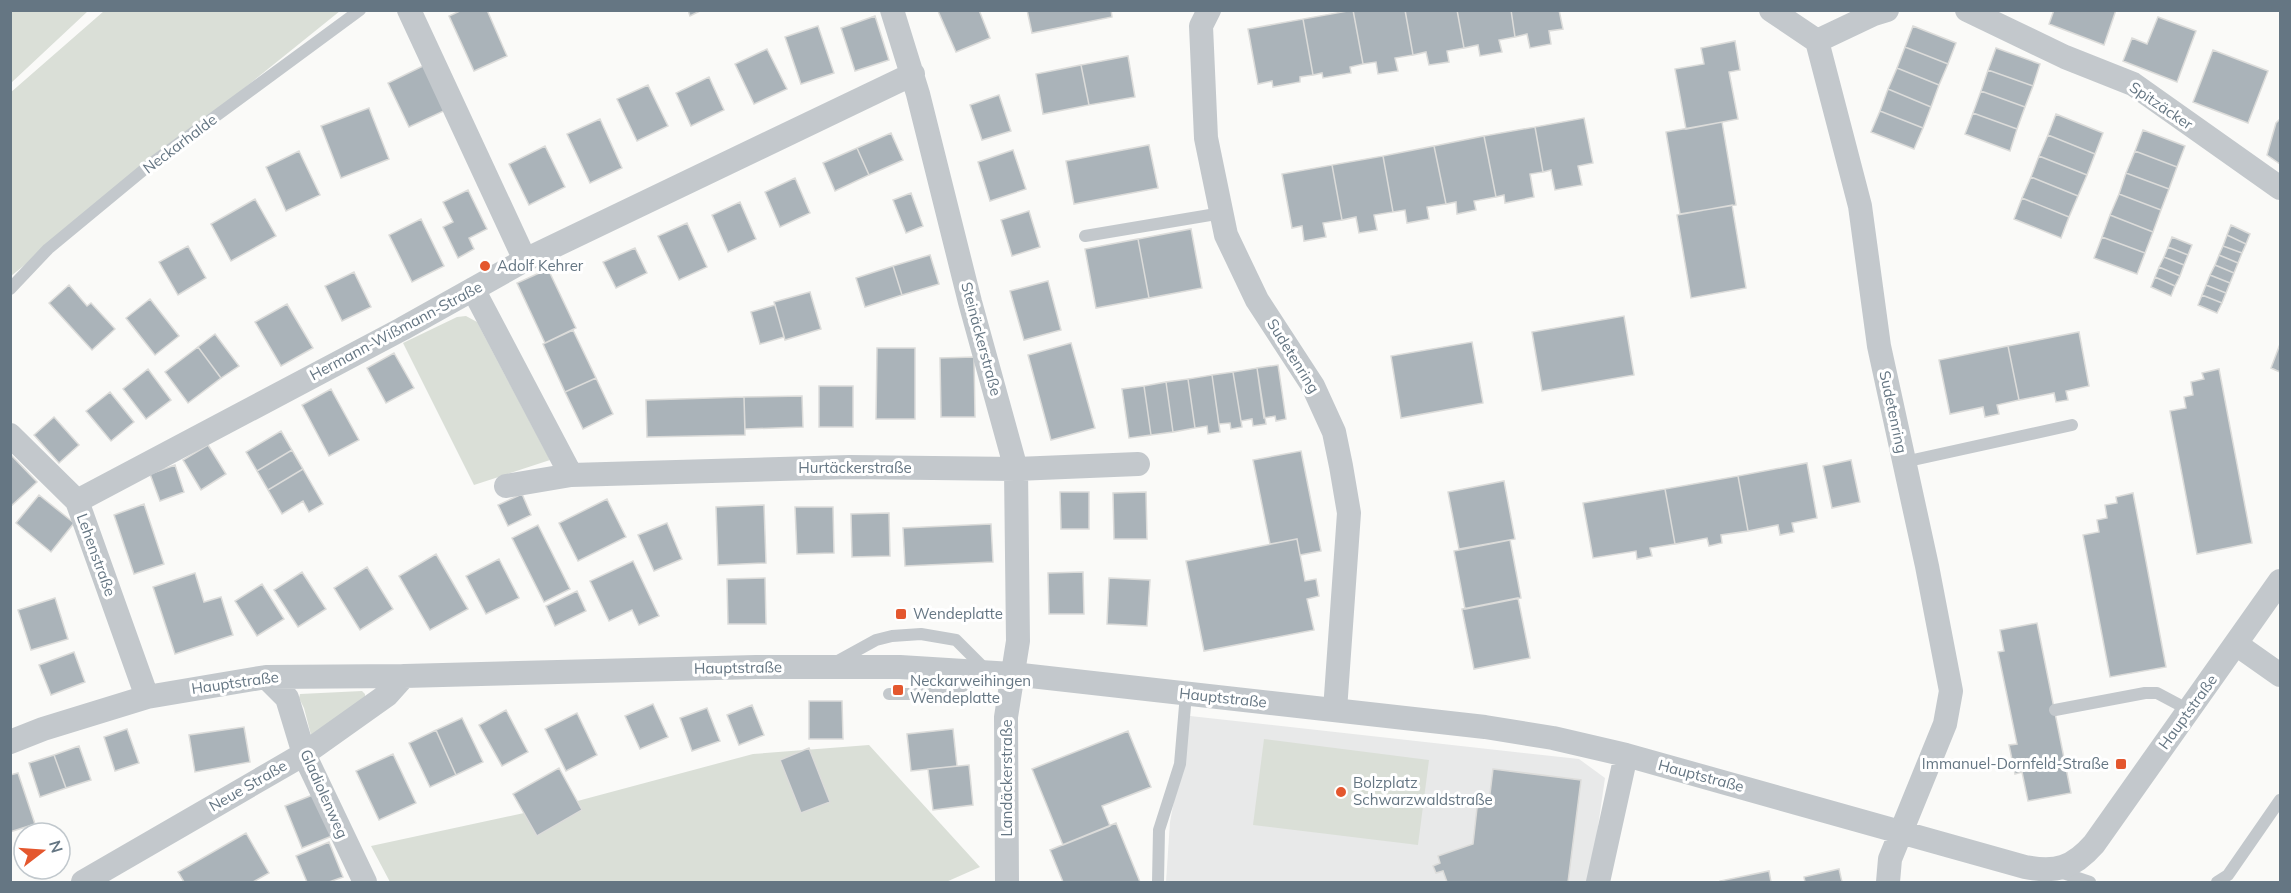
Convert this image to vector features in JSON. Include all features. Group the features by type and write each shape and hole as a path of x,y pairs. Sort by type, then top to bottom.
{"street":[{"path":"409,10 525,260"},
{"name":"Steinäckerstraße","path":"892,10 913,75 970,302 1016,469 1018,641 1001,673"},
{"name":"Sudetenring","path":"1209,10 1201,26 1206,138 1226,235 1257,300 1313,386 1334,432 1348,513 1335,710"},
{"path":"1771,10 1817,41 1887,10"},
{"name":"Spitzäcker","path":"1967,10 2065,57 2133,84 2280,188"},
{"name":"Sudetenring","path":"1817,41 1860,206 1879,346 1927,566 1951,691 1946,724 1890,859 1888,882"},
{"name":"Hermann-Wißmann-Straße","path":"77,501 525,260 913,75"},
{"path":"473,289 571,475"},
{"name":"Lehenstraße","path":"10,435 77,501 147,697"},
{"name":"Hurtäckerstraße","path":"506,486 571,475 850,467 1016,469 1138,464"},
{"name":"Hauptstraße","path":"10,742 42,729 147,697 266,676 404,676 827,667 900,667 1001,673 1485,727 1553,738 1626,755 2057,876 2082,857 2094,844 2280,581"},
{"path":"2236,644 2280,675"},
{"name":"Landäckerstraße","path":"1001,673 1006,717 1007,882"},
{"name":"Gladiolenweg","path":"266,676 287,698 304,754 365,882"},
{"name":"Neue Straße","path":"83,882 304,754 387,695 404,676"},
{"path":"1598,882 1626,755"}],"lane":[{"name":"Neckarhalde","path":"10,290 48,249 152,163 360,10"},
{"path":"1085,236 1222,213"},
{"path":"1904,462 2072,425"},
{"path":"827,667 876,640 892,636 921,634 956,640 1001,673"},
{"path":"889,694 946,694 1001,673"},
{"path":"2055,710 2145,693 2157,693 2189,710"},
{"path":"1158,882 1159,830 1180,765 1186,694"},
{"path":"2217,882 2228,875 2280,800"},
{"path":"2057,876 2090,882"}],"shaded area":[{"path":"11,10 88,10 88,11 11,83"},
{"path":"104,11 340,11 11,276 10,93"},
{"path":"466,316 477,322 550,460 474,485 403,343 457,317"},
{"path":"362,691 365,699 311,735 299,698 300,694"},
{"path":"1190,716 1579,759 1605,778 1590,882 1166,882 1170,822"},
{"name":"Bolzplatz Schwarzwaldstraße","path":"1264,739 1429,760 1418,845 1253,825"},
{"path":"869,745 980,867 946,882 390,882 371,846 570,803 753,754"}],"building":[{"path":"462,10 487,10 507,56 474,71 449,16"},
{"path":"688,10 702,10 690,16"},
{"path":"979,10 990,38 956,52 938,11"},
{"path":"1027,10 1111,10 1112,17 1032,33"},
{"path":"1353,10 1405,10 1413,55 1395,58 1398,71 1378,74 1376,62 1363,64"},
{"path":"1353,10 1363,64 1350,67 1351,73 1323,78 1322,73 1313,75 1303,19"},
{"path":"1405,10 1457,10 1464,48 1447,51 1449,62 1429,65 1426,52 1413,55"},
{"path":"1457,10 1511,10 1515,37 1499,40 1502,52 1480,56 1478,45 1464,48"},
{"path":"1511,10 1559,10 1563,29 1549,31 1551,44 1530,48 1527,34 1515,37"},
{"path":"2054,10 2116,10 2104,45 2049,24"},
{"path":"875,16 889,60 855,71 841,28"},
{"path":"2158,17 2196,31 2177,82 2123,61 2132,38 2147,44"},
{"path":"1303,19 1313,75 1300,77 1300,82 1273,87 1272,81 1258,84 1248,29"},
{"path":"818,26 834,73 801,84 785,37"},
{"path":"1913,26 1956,43 1948,64 1905,47"},
{"path":"1735,41 1740,70 1729,72 1738,119 1686,129 1675,69 1704,64 1701,48"},
{"path":"1905,47 1948,64 1939,85 1897,68"},
{"path":"1996,48 2040,64 2033,86 1988,70"},
{"path":"767,49 787,89 754,104 735,64"},
{"path":"2213,50 2268,71 2248,123 2193,102"},
{"path":"1128,56 1135,97 1089,105 1081,65"},
{"path":"427,64 448,109 409,127 388,83"},
{"path":"1081,65 1089,105 1043,114 1036,74"},
{"path":"1897,68 1939,85 1931,107 1888,89"},
{"path":"1988,70 2033,86 2025,107 1981,91"},
{"path":"709,77 724,110 691,126 676,93"},
{"path":"648,85 668,126 637,141 617,99"},
{"path":"1888,89 1931,107 1923,128 1880,111"},
{"path":"1981,91 2025,107 2017,129 1973,113"},
{"path":"999,95 1011,131 982,140 970,105"},
{"path":"369,108 389,159 341,178 321,126"},
{"path":"1880,111 1923,128 1914,149 1871,132"},
{"path":"1973,113 2017,129 2010,151 1965,134"},
{"path":"2056,114 2103,133 2095,154 2048,135"},
{"path":"1584,118 1593,163 1578,166 1582,185 1555,190 1551,170 1543,172 1535,127"},
{"path":"600,119 622,168 590,183 567,134"},
{"path":"2280,119 2280,164 2267,155 2276,123"},
{"path":"1722,122 1736,205 1680,214 1666,132"},
{"path":"1535,127 1543,172 1530,174 1534,197 1505,203 1504,195 1496,197 1484,136"},
{"path":"2143,130 2185,146 2177,167 2135,151"},
{"path":"891,133 903,160 869,175 857,148"},
{"path":"2048,135 2095,154 2087,175 2039,156"},
{"path":"1484,136 1496,197 1474,201 1476,210 1457,214 1456,202 1446,204 1434,146"},
{"path":"1149,145 1158,188 1074,204 1066,161"},
{"path":"545,146 565,187 529,205 509,164"},
{"path":"1434,146 1446,204 1427,207 1429,219 1407,223 1405,210 1393,212 1383,156"},
{"path":"857,148 869,175 835,191 823,163"},
{"path":"1013,150 1026,189 990,201 978,162"},
{"path":"299,151 320,195 286,211 266,167"},
{"path":"2135,151 2177,167 2169,189 2126,173"},
{"path":"1383,156 1393,212 1374,215 1377,230 1359,233 1356,217 1342,220 1332,165"},
{"path":"2039,156 2087,175 2078,196 2031,177"},
{"path":"1332,165 1342,220 1323,223 1326,237 1304,241 1302,226 1292,228 1282,174"},
{"path":"2126,173 2169,189 2161,210 2119,194"},
{"path":"2031,177 2078,196 2069,217 2022,198"},
{"path":"795,178 810,213 780,227 765,192"},
{"path":"468,190 487,229 469,238 474,249 458,258 443,227 453,222 443,202"},
{"path":"911,193 923,226 906,233 893,200"},
{"path":"2119,194 2161,210 2153,232 2110,215"},
{"path":"2022,198 2069,217 2061,238 2014,219"},
{"path":"255,199 276,236 231,261 211,224"},
{"path":"740,202 756,239 728,252 712,215"},
{"path":"1732,205 1746,288 1691,298 1677,215"},
{"path":"1029,211 1040,247 1012,256 1001,220"},
{"path":"2110,215 2153,232 2145,253 2102,237"},
{"path":"421,219 444,266 412,282 389,235"},
{"path":"687,223 707,267 679,280 658,236"},
{"path":"2231,225 2250,234 2246,244 2227,235"},
{"path":"1191,229 1202,288 1149,298 1138,239"},
{"path":"2227,235 2246,244 2242,253 2223,246"},
{"path":"2102,237 2145,253 2137,274 2094,258"},
{"path":"2172,237 2192,245 2188,255 2168,247"},
{"path":"1138,239 1149,298 1096,308 1085,249"},
{"path":"188,246 206,278 178,295 159,262"},
{"path":"2223,246 2242,253 2238,263 2219,255"},
{"path":"2168,247 2188,255 2184,265 2164,257"},
{"path":"635,248 647,273 616,288 603,262"},
{"path":"930,255 939,284 902,295 893,266"},
{"path":"2219,255 2238,263 2234,273 2215,265"},
{"path":"2164,257 2184,265 2180,276 2159,267"},
{"path":"2215,265 2234,273 2230,283 2210,275"},
{"path":"893,266 902,295 865,307 856,278"},
{"path":"2159,267 2180,276 2175,286 2155,277"},
{"path":"548,269 576,328 545,343 517,283"},
{"path":"354,272 371,307 342,321 325,286"},
{"path":"2210,275 2230,283 2226,293 2206,285"},
{"path":"2155,277 2175,286 2171,296 2151,287"},
{"path":"1048,281 1061,330 1024,340 1010,291"},
{"path":"69,285 87,306 91,303 115,329 92,350 49,303"},
{"path":"2206,285 2226,293 2222,303 2202,295"},
{"path":"810,292 821,329 785,340 774,302"},
{"path":"2202,295 2222,303 2217,313 2198,305"},
{"path":"150,299 179,336 155,355 126,318"},
{"path":"287,304 313,348 281,366 255,322"},
{"path":"775,305 784,337 760,344 751,312"},
{"path":"1624,316 1634,375 1542,391 1532,332"},
{"path":"573,330 596,378 565,392 543,344"},
{"path":"2079,332 2089,386 2066,391 2068,400 2056,402 2054,393 2019,400 2008,346"},
{"path":"215,334 239,366 221,378 198,347"},
{"path":"1472,342 1483,403 1401,418 1391,356"},
{"path":"1071,343 1095,428 1051,440 1028,355"},
{"path":"2280,344 2280,372 2271,368"},
{"path":"2008,346 2019,400 1997,405 1999,414 1985,417 1983,407 1950,414 1939,360"},
{"path":"198,347 221,378 188,403 165,372"},
{"path":"877,348 915,348 915,419 876,419"},
{"path":"394,353 414,388 386,403 367,368"},
{"path":"974,357 975,417 941,417 940,358"},
{"path":"1278,365 1286,419 1276,421 1275,416 1264,418 1257,368"},
{"path":"1257,368 1266,424 1253,426 1252,419 1241,421 1233,372"},
{"path":"148,369 171,400 146,419 123,389"},
{"path":"2219,369 2252,543 2197,554 2170,411 2186,408 2184,397 2193,395 2191,382 2204,379 2202,373"},
{"path":"1233,372 1242,427 1231,429 1230,423 1219,424 1212,375"},
{"path":"1212,375 1220,432 1208,434 1207,426 1195,428 1188,379"},
{"path":"596,378 613,414 583,429 565,392"},
{"path":"1188,379 1195,428 1173,432 1166,382"},
{"path":"1166,382 1173,432 1151,435 1144,386"},
{"path":"819,386 853,386 853,427 819,427"},
{"path":"1144,386 1151,435 1129,438 1122,389"},
{"path":"331,389 359,440 329,456 302,405"},
{"path":"110,392 134,422 111,441 86,411"},
{"path":"802,396 803,427 745,429 744,397"},
{"path":"744,397 745,435 647,437 646,400"},
{"path":"54,417 79,445 59,463 34,435"},
{"path":"281,431 292,450 257,471 246,452"},
{"path":"208,445 226,474 201,490 183,460"},
{"path":"292,450 303,469 268,490 257,471"},
{"path":"1301,451 1321,551 1300,555 1297,539 1270,544 1253,460"},
{"path":"10,454 37,482 10,507"},
{"path":"1851,460 1860,502 1832,508 1823,466"},
{"path":"1807,463 1817,518 1792,523 1794,532 1780,535 1778,525 1748,531 1738,476"},
{"path":"175,465 184,492 160,501 150,474"},
{"path":"303,469 323,504 309,512 303,501 282,514 268,490"},
{"path":"1738,476 1748,531 1721,535 1722,543 1709,546 1707,538 1675,544 1665,489"},
{"path":"1504,481 1515,539 1459,549 1448,492"},
{"path":"1665,489 1675,544 1650,548 1652,556 1637,559 1636,551 1593,558 1583,503"},
{"path":"1060,492 1089,492 1089,529 1061,529"},
{"path":"1146,492 1147,539 1114,539 1113,493"},
{"path":"2133,493 2166,667 2110,677 2083,535 2099,532 2097,520 2107,518 2105,505 2117,503 2116,497"},
{"path":"522,494 531,515 508,526 498,505"},
{"path":"39,495 74,523 51,552 16,523"},
{"path":"607,499 626,537 578,561 559,523"},
{"path":"144,504 164,564 134,574 114,515"},
{"path":"764,505 766,563 718,565 716,507"},
{"path":"795,507 833,507 834,553 797,554"},
{"path":"889,513 890,556 852,557 851,514"},
{"path":"667,523 682,559 654,571 638,535"},
{"path":"991,524 993,562 905,566 903,528"},
{"path":"538,525 570,589 544,602 512,538"},
{"path":"1297,539 1305,581 1316,579 1319,596 1307,599 1314,630 1204,651 1186,561"},
{"path":"1510,540 1521,598 1465,609 1454,551"},
{"path":"436,554 468,609 430,630 399,576"},
{"path":"499,559 519,598 486,614 466,576"},
{"path":"633,561 659,616 639,625 632,610 609,621 590,581"},
{"path":"367,567 393,609 360,630 334,588"},
{"path":"302,572 326,609 298,627 274,590"},
{"path":"1083,572 1084,614 1049,614 1048,573"},
{"path":"195,573 204,602 221,597 233,635 175,654 153,587"},
{"path":"765,578 766,624 728,624 727,579"},
{"path":"1109,578 1150,580 1147,626 1107,624"},
{"path":"262,584 284,619 257,636 235,601"},
{"path":"577,591 586,611 555,626 546,606"},
{"path":"55,598 68,639 31,650 18,610"},
{"path":"1518,598 1530,658 1474,669 1462,609"},
{"path":"2037,623 2071,793 2028,801 2022,772 2015,774 2009,745 2017,744 1998,652 2004,651 2000,630"},
{"path":"74,652 85,682 51,695 39,665"},
{"path":"809,701 842,701 843,739 809,739"},
{"path":"653,704 668,737 640,749 625,716"},
{"path":"752,705 764,735 739,745 727,715"},
{"path":"707,708 720,741 692,751 680,718"},
{"path":"506,710 528,752 502,766 479,725"},
{"path":"577,713 597,755 566,771 545,729"},
{"path":"462,718 483,762 456,775 436,730"},
{"path":"244,727 250,762 195,772 189,735"},
{"path":"127,729 139,763 115,771 104,737"},
{"path":"953,729 957,766 911,771 907,734"},
{"path":"436,730 456,775 430,787 409,743"},
{"path":"1128,731 1151,787 1102,806 1110,826 1063,845 1032,769"},
{"path":"79,746 91,780 66,788 54,755"},
{"path":"809,748 830,802 801,813 780,760"},
{"path":"393,754 416,803 379,820 356,771"},
{"path":"54,755 66,788 40,797 29,763"},
{"path":"969,765 973,805 933,810 928,769"},
{"path":"559,768 582,810 537,836 513,794"},
{"path":"1493,769 1581,780 1568,882 1447,882 1443,871 1436,873 1433,866 1440,863 1438,856 1473,844 1477,808 1489,802"},
{"path":"18,773 34,821 12,821 12,831 10,832 10,775"},
{"path":"320,792 337,834 302,848 285,806"},
{"path":"1116,823 1140,882 1063,882 1050,850"},
{"path":"246,833 269,873 253,882 184,882 178,872"},
{"path":"329,842 343,877 329,882 307,882 296,856"},
{"path":"1839,869 1842,882 1805,882 1804,877"},
{"path":"1769,871 1771,882 1720,882 1720,881"}],"place":[{"name":"Adolf Kehrer","path":"485,266"},
{"name":"Wendeplatte","path":"901,614"},
{"name":"Neckarweihingen Wendeplatte","path":"898,690"},
{"name":"Immanuel-Dornfeld-Straße","path":"2121,764"},
{"name":"Bolzplatz Schwarzwaldstraße","path":"1341,792"}]}
